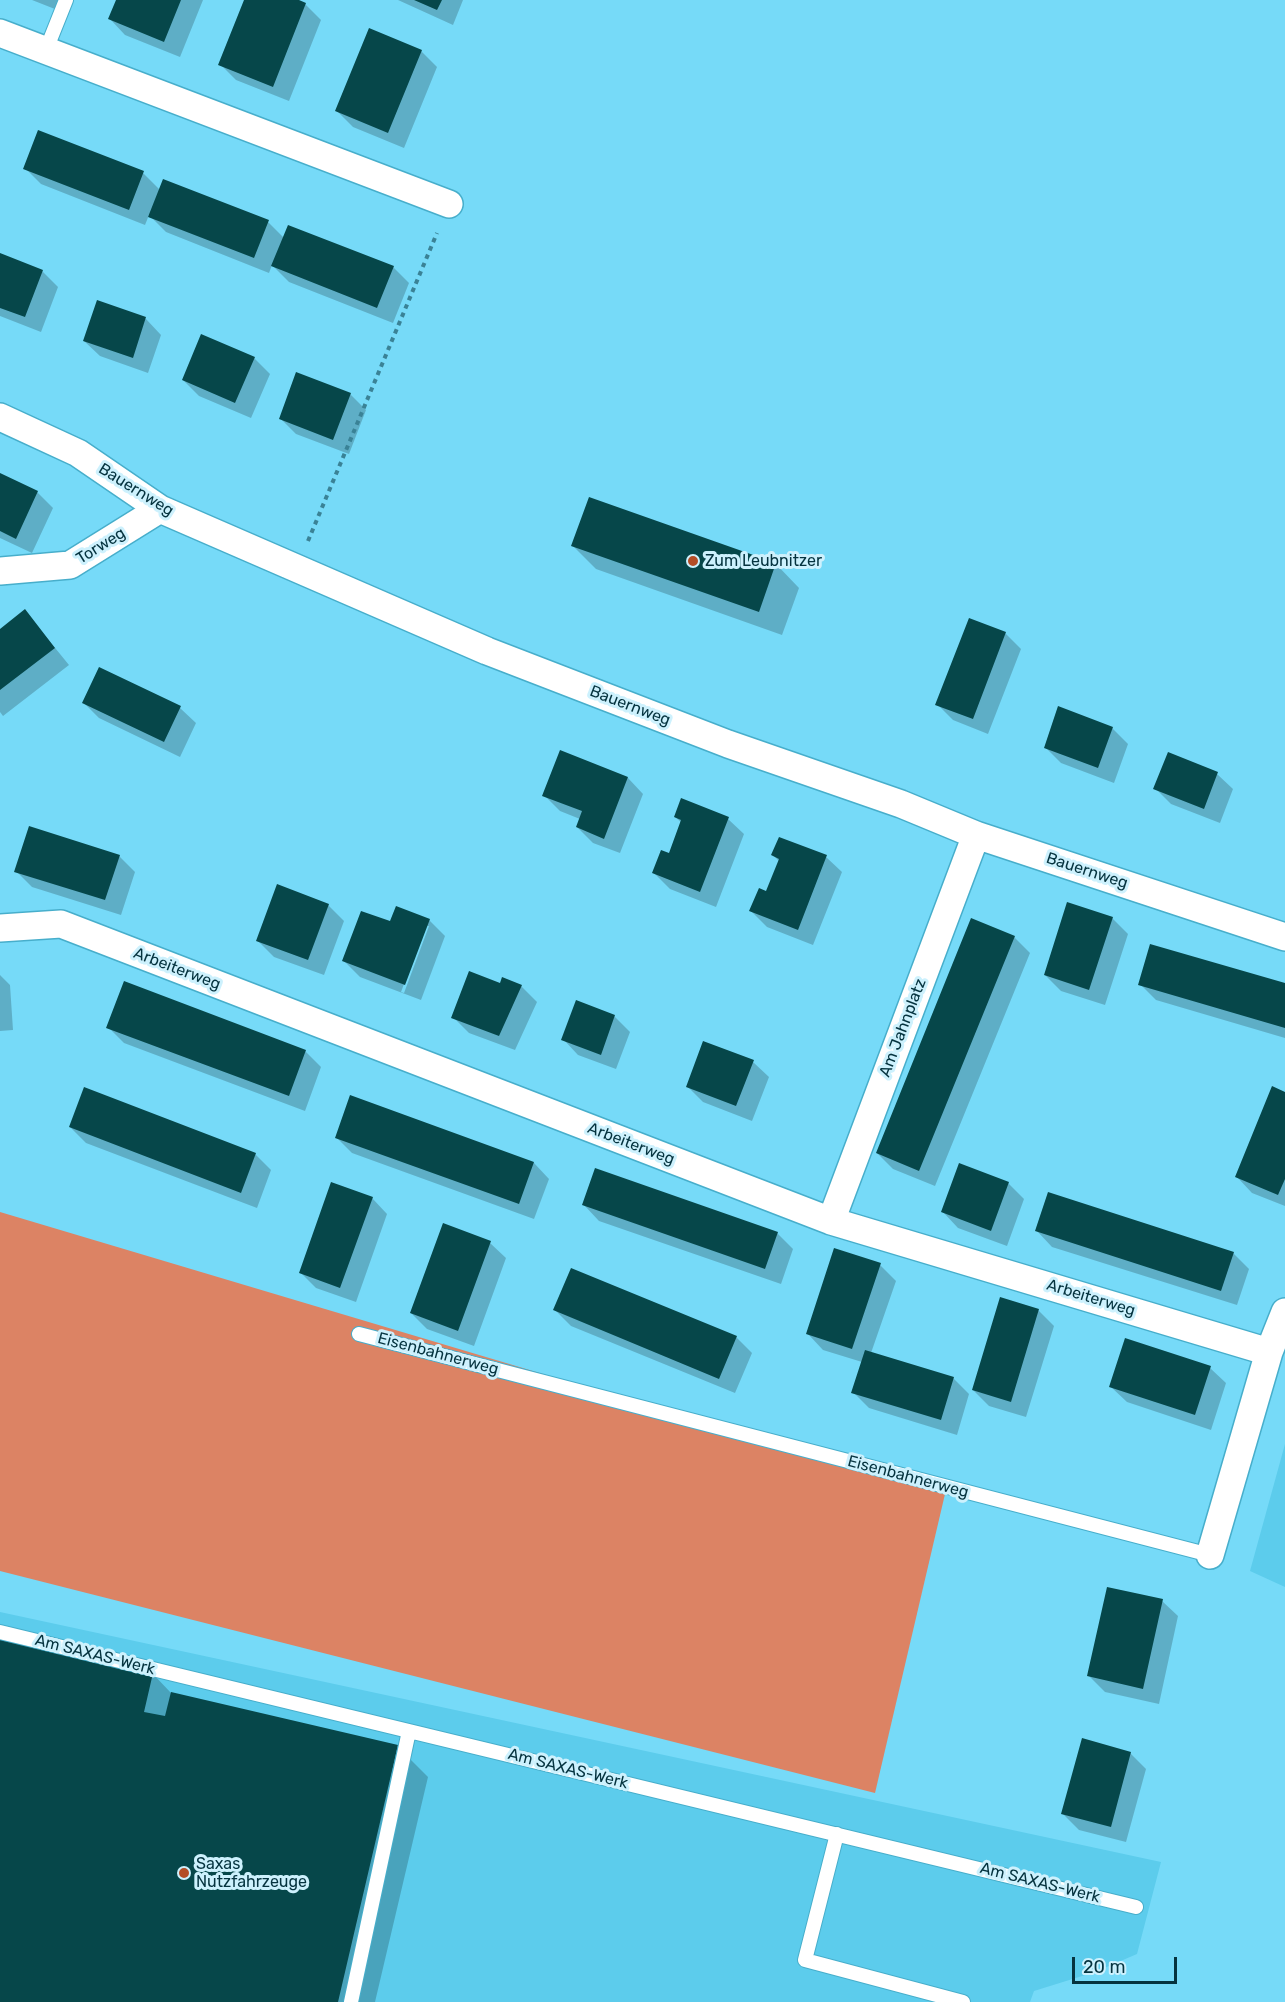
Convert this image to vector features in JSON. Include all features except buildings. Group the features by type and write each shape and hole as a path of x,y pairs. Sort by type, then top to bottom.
{"street":[{"path":"0,33 449,204"},
{"name":"Bauernweg","path":"0,417 78,453 160,509 487,651 728,744 901,804 976,835 1285,937"},
{"name":"Torweg","path":"0,571 70,565 160,509"},
{"name":"Am Jahnplatz","path":"831,1221 976,835"},
{"name":"Arbeiterweg","path":"0,928 61,924 831,1221 1269,1352"},
{"name":"Eisenbahnerweg","path":"1210,1555 1269,1352 1285,1312"}],"lane":[{"path":"46,50 66,0"},
{"name":"Eisenbahnerweg","path":"359,1334 1210,1555"},
{"name":"Am SAXAS-Werk","path":"0,1632 1136,1907"},
{"path":"351,2002 409,1731"},
{"path":"837,1834 805,1960 963,2002"}],"path":[{"path":"297,569 449,204"}],"shaded area":[{"path":"0,1212 945,1494 875,1793 0,1571"},
{"path":"1285,1444 1285,1587 1250,1571"},
{"path":"0,1612 1161,1862 1137,1954 1095,1972 1034,1991 1030,2002 0,2002"}],"place":[{"name":"Zum Leubnitzer","path":"693,561"},
{"name":"Saxas Nutzfahrzeuge","path":"184,1873"}]}
